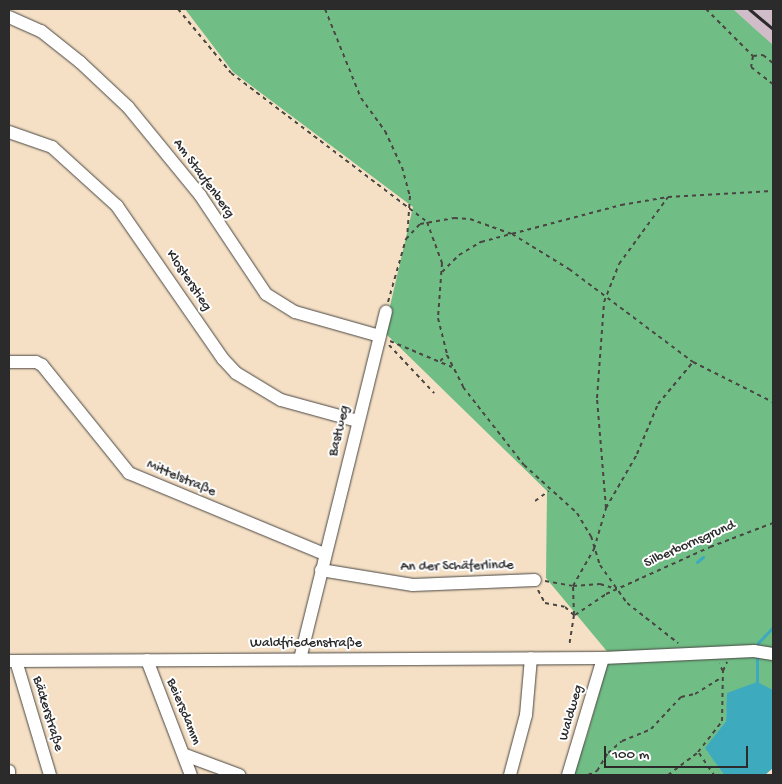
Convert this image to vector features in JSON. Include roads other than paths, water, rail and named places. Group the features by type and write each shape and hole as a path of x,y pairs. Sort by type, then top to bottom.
{"street":[{"name":"Am Staufenberg","path":"9,17 41,31 80,62 128,107 200,195 266,294 295,312 380,336"},
{"name":"Klosterstieg","path":"9,132 52,147 117,206 223,359 236,373 281,400 358,421"},
{"name":"Bastweg","path":"300,659 386,312"},
{"name":"Mittelstraße","path":"9,362 36,362 42,365 129,473 325,554"},
{"name":"An der Schäferlinde","path":"321,570 413,585 535,580"},
{"name":"Waldfriedenstraße","path":"12,661 603,658 764,652"},
{"path":"510,775 526,715 532,658"},
{"name":"Waldweg","path":"568,775 603,658"},
{"name":"Beiersdamm","path":"147,660 191,775"},
{"name":"Bäckerstraße","path":"12,661 50,775"},
{"path":"185,756 239,775"}],"water":[{"path":"757,682 773,690 773,768 765,775 724,775 705,748 726,721 727,693"}],"waterway":[{"path":"697,545 702,540"},
{"path":"697,562 703,557"},
{"path":"758,648 758,643 773,627"},
{"path":"757,654 757,682"}],"railway":[{"path":"749,9 773,29"}]}
